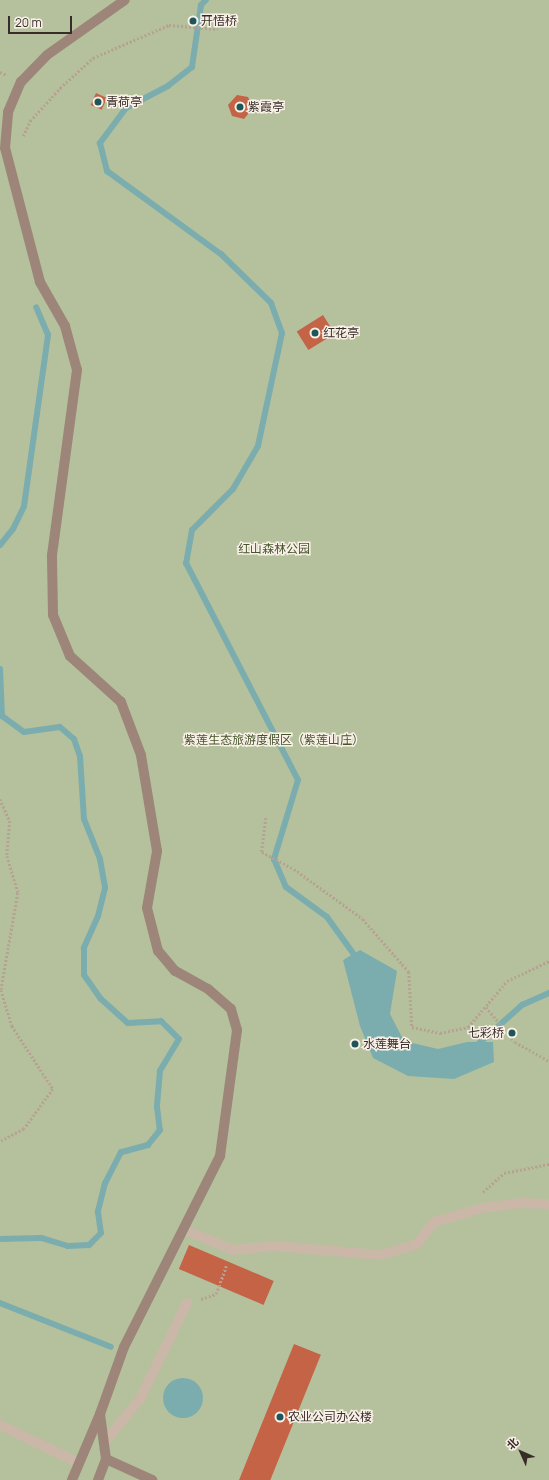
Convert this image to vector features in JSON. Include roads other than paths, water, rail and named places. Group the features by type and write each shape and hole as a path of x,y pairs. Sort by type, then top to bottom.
{"street":[{"path":"72,1480 100,1414 124,1347 220,1156 237,1030 231,1009 208,989 175,971 158,951 147,908 157,852 141,755 120,702 70,656 53,615 52,555 77,370 65,326 40,282 6,148 8,112 21,82 47,55 89,28 125,0"},
{"path":"183,1229 233,1250 275,1246 380,1255 416,1245 434,1222 482,1208 520,1203 549,1204"},
{"path":"104,1443 140,1399 188,1303"},
{"path":"98,1480 106,1459 100,1414"},
{"path":"0,1424 79,1463"},
{"path":"106,1459 152,1480"}],"water":[{"path":"360,950 397,971 390,1014 404,1041 438,1049 467,1042 493,1042 494,1062 454,1079 408,1076 373,1058 360,1026 343,960"},
{"path":"179,1378 187,1378 194,1381 200,1387 203,1398 200,1409 194,1415 187,1418 179,1418 172,1415 166,1409 163,1402 163,1394 166,1387 172,1381"}],"waterway":[{"path":"206,0 201,5 192,67 168,86 126,108 100,143 107,171 221,254 271,303 282,333 258,446 233,489 192,530 186,563 298,780 274,859 286,887 327,917 358,960"},
{"path":"0,545 13,529 24,506 48,335 36,307"},
{"path":"0,669 2,716 24,732 60,727 74,739 80,756 84,819 100,859 105,888 98,916 84,948 84,975 101,999 128,1023 161,1021 179,1039 160,1071 157,1107 160,1130 148,1145 121,1152 105,1183 98,1212 101,1233 89,1245 68,1246 41,1238 0,1239"},
{"path":"476,1046 522,1005 549,993"},
{"path":"0,1303 111,1347"}],"place":[{"name":"开悟桥","path":"193,21"},
{"name":"青荷亭","path":"98,102"},
{"name":"紫霞亭","path":"240,107"},
{"name":"红花亭","path":"315,333"},
{"name":"七彩桥","path":"512,1033"},
{"name":"水莲舞台","path":"355,1044"},
{"name":"农业公司办公楼","path":"280,1417"}],"park label":[{"name":"红山森林公园","path":"274,549"},
{"name":"紫莲生态旅游度假区（紫莲山庄）","path":"274,740"}]}
